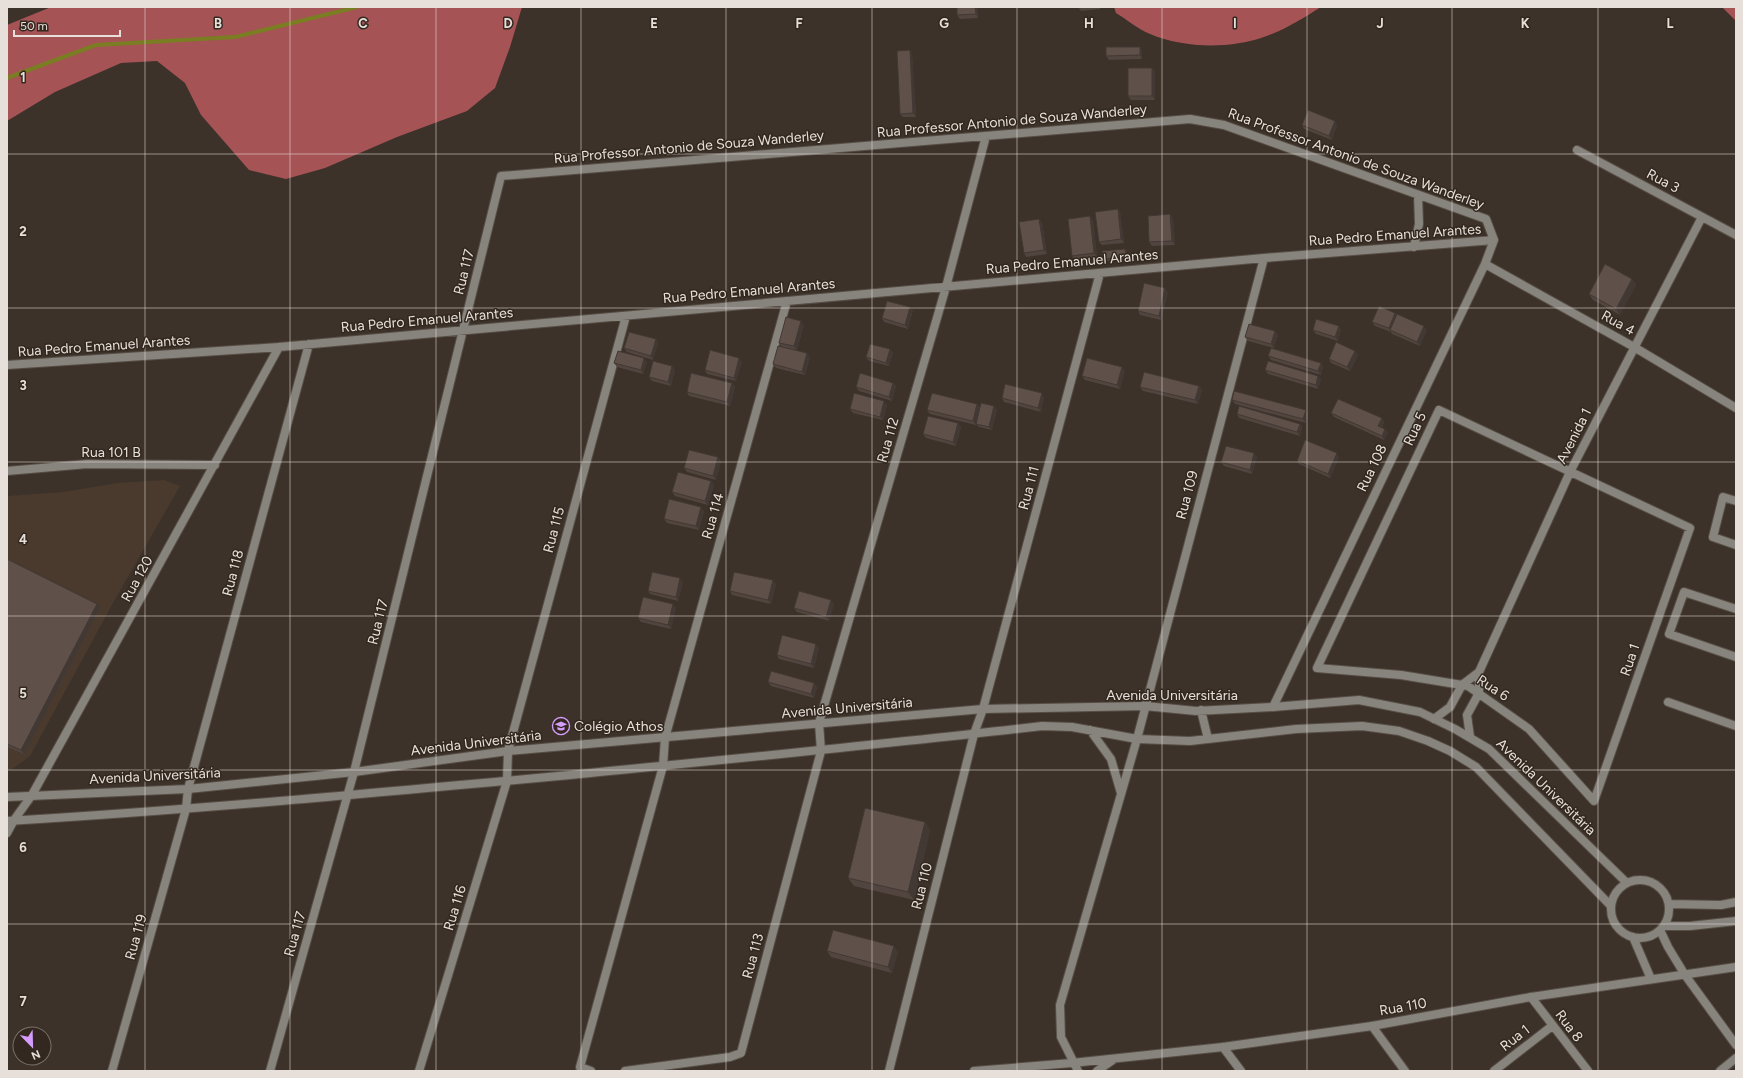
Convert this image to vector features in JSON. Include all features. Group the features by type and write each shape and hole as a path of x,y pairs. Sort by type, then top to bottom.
{"street":[{"name":"Rua Professor Antonio de Souza Wanderley","path":"501,176 1190,119 1224,125 1486,219 1494,240"},
{"name":"Rua 112","path":"821,751 819,723 946,287 986,136"},
{"name":"Rua 3","path":"1577,150 1736,235"},
{"name":"Rua 117","path":"270,1071 354,772 501,176"},
{"path":"1414,247 1419,224 1418,195"},
{"name":"Avenida 1","path":"1479,693 1479,672 1570,472 1702,217"},
{"name":"Rua Pedro Emanuel Arantes","path":"7,365 279,347 1264,258 1494,240"},
{"name":"Rua 108","path":"1272,707 1485,264 1494,240"},
{"name":"Rua 109","path":"1136,739 1264,258"},
{"name":"Rua 4","path":"1485,264 1634,347 1736,408"},
{"name":"Rua 111","path":"983,709 1100,273"},
{"name":"Rua 114","path":"665,738 787,301"},
{"name":"Rua 115","path":"508,750 626,316"},
{"name":"Rua 118","path":"186,809 188,789 309,344"},
{"name":"Rua 120","path":"7,833 10,820 32,795 279,347"},
{"name":"Rua 5","path":"1317,668 1439,410 1690,528"},
{"name":"Rua 101 B","path":"7,471 87,464 215,465"},
{"path":"1736,501 1723,497 1712,537 1736,545"},
{"name":"Rua 1","path":"1594,801 1690,528"},
{"path":"1736,609 1684,592 1668,634 1736,657"},
{"name":"Rua 6","path":"1317,668 1401,674 1468,686 1529,729 1594,801"},
{"name":"Avenida 1","path":"1462,685 1479,672"},
{"path":"1434,719 1450,707 1462,685"},
{"path":"1470,738 1467,715 1479,693"},
{"name":"Avenida Universitária","path":"7,797 188,789 354,772 508,750 665,738 983,709 1145,706 1201,710 1272,707 1359,700 1420,712 1489,749 1627,883"},
{"path":"1668,702 1736,726"},
{"name":"Rua 110","path":"889,1071 974,734 983,709"},
{"path":"1201,710 1208,739"},
{"path":"10,820 186,809 347,796 821,751 1042,726 1090,730 1136,739 1190,741 1296,729 1362,726 1399,731 1428,741 1450,751 1476,768 1611,906"},
{"path":"1090,730 1111,759 1121,793"},
{"path":"591,1071 580,1067 663,766 665,738"},
{"path":"1078,1071 1072,1063 1061,1037 1060,1005 1136,739"},
{"name":"Rua 116","path":"419,1071 507,781 508,750"},
{"name":"Rua 113","path":"625,1071 730,1057 741,1053 821,751"},
{"name":"Rua 119","path":"112,1071 186,809"},
{"path":"1637,880 1648,881 1658,886 1665,893 1669,904 1669,915 1662,928 1650,936 1633,937 1625,934 1617,926 1611,914 1611,906 1616,893 1627,883 1637,880"},
{"path":"1669,904 1714,905 1736,902"},
{"path":"1662,928 1736,921"},
{"path":"1662,928 1668,947 1685,975 1736,1045"},
{"path":"1633,937 1651,979"},
{"name":"Rua 110","path":"974,1071 1116,1059 1223,1047 1372,1026 1531,997 1736,967"},
{"name":"Rua 8","path":"1531,997 1588,1071"},
{"path":"1372,1026 1405,1071"},
{"name":"Rua 1","path":"1494,1071 1552,1026"},
{"path":"1223,1047 1241,1071"},
{"path":"1720,1071 1736,1058"},
{"path":"1097,1071 1116,1059"}],"shaded area":[{"path":"51,7 522,7 510,47 495,88 467,111 397,137 325,168 286,179 249,170 201,115 185,83 157,61 121,63 55,92 7,121 7,25"},
{"path":"1114,7 1321,7 1285,28 1261,38 1234,44 1205,45 1176,42 1150,34 1116,13"},
{"path":"1722,7 1736,7 1736,21"},
{"path":"164,480 180,486 113,603 30,756 11,770 7,770 7,496 64,492 117,483"}],"building":[{"path":"957,7 975,7 976,14 957,15"},
{"path":"1106,47 1140,47 1140,55 1106,56"},
{"path":"910,50 913,113 900,114 897,51"},
{"path":"1128,68 1152,68 1152,96 1128,96"},
{"path":"1308,110 1335,121 1329,136 1302,125"},
{"path":"1118,209 1121,239 1099,242 1095,212"},
{"path":"1170,214 1172,241 1149,242 1148,216"},
{"path":"1090,216 1094,253 1072,256 1068,219"},
{"path":"1039,219 1044,250 1024,253 1019,222"},
{"path":"1125,249 1126,257 1103,259 1102,251"},
{"path":"1605,264 1632,279 1616,309 1589,294"},
{"path":"1144,283 1165,288 1159,316 1138,311"},
{"path":"887,301 910,307 905,325 882,318"},
{"path":"1379,306 1395,313 1389,328 1372,322"},
{"path":"1397,314 1424,326 1417,342 1390,330"},
{"path":"786,317 801,321 794,346 779,343"},
{"path":"1316,319 1339,326 1335,337 1313,330"},
{"path":"1249,324 1275,331 1271,344 1245,337"},
{"path":"629,332 656,339 651,356 624,348"},
{"path":"1336,342 1355,351 1347,367 1329,359"},
{"path":"870,344 890,349 886,363 866,357"},
{"path":"778,346 807,353 802,372 773,364"},
{"path":"1271,348 1321,363 1318,371 1268,356"},
{"path":"710,350 739,358 734,378 705,370"},
{"path":"618,351 644,358 641,370 614,363"},
{"path":"1087,358 1122,367 1117,385 1082,376"},
{"path":"653,361 672,366 668,382 649,377"},
{"path":"1268,361 1318,376 1316,385 1265,370"},
{"path":"1144,372 1199,386 1195,400 1140,387"},
{"path":"691,373 732,383 727,402 687,392"},
{"path":"860,373 893,383 889,397 856,387"},
{"path":"1005,384 1042,393 1038,408 1002,398"},
{"path":"1234,391 1306,410 1303,419 1232,400"},
{"path":"854,393 884,401 880,417 850,409"},
{"path":"932,393 977,404 973,421 927,410"},
{"path":"1338,399 1382,418 1378,426 1385,429 1382,436 1331,413"},
{"path":"981,403 994,406 989,427 976,424"},
{"path":"1239,406 1300,424 1297,432 1237,414"},
{"path":"928,416 958,423 953,442 923,434"},
{"path":"1305,440 1337,453 1328,474 1297,461"},
{"path":"1226,446 1254,453 1250,470 1221,462"},
{"path":"689,450 718,457 713,476 684,468"},
{"path":"678,472 711,481 705,501 672,492"},
{"path":"669,499 701,507 696,526 664,519"},
{"path":"7,559 97,604 21,750 7,744"},
{"path":"652,572 680,578 676,597 648,591"},
{"path":"734,572 773,580 768,600 730,591"},
{"path":"799,591 831,600 826,617 794,608"},
{"path":"643,597 673,604 668,625 638,618"},
{"path":"782,635 816,644 811,664 777,655"},
{"path":"771,671 814,683 811,694 768,682"},
{"path":"865,808 925,822 908,892 848,878"},
{"path":"833,930 894,946 888,967 827,951"}],"waterway":[{"path":"7,78 96,45 235,37 357,7"}],"place":[{"name":"Colégio Athos","path":"561,726"}]}
